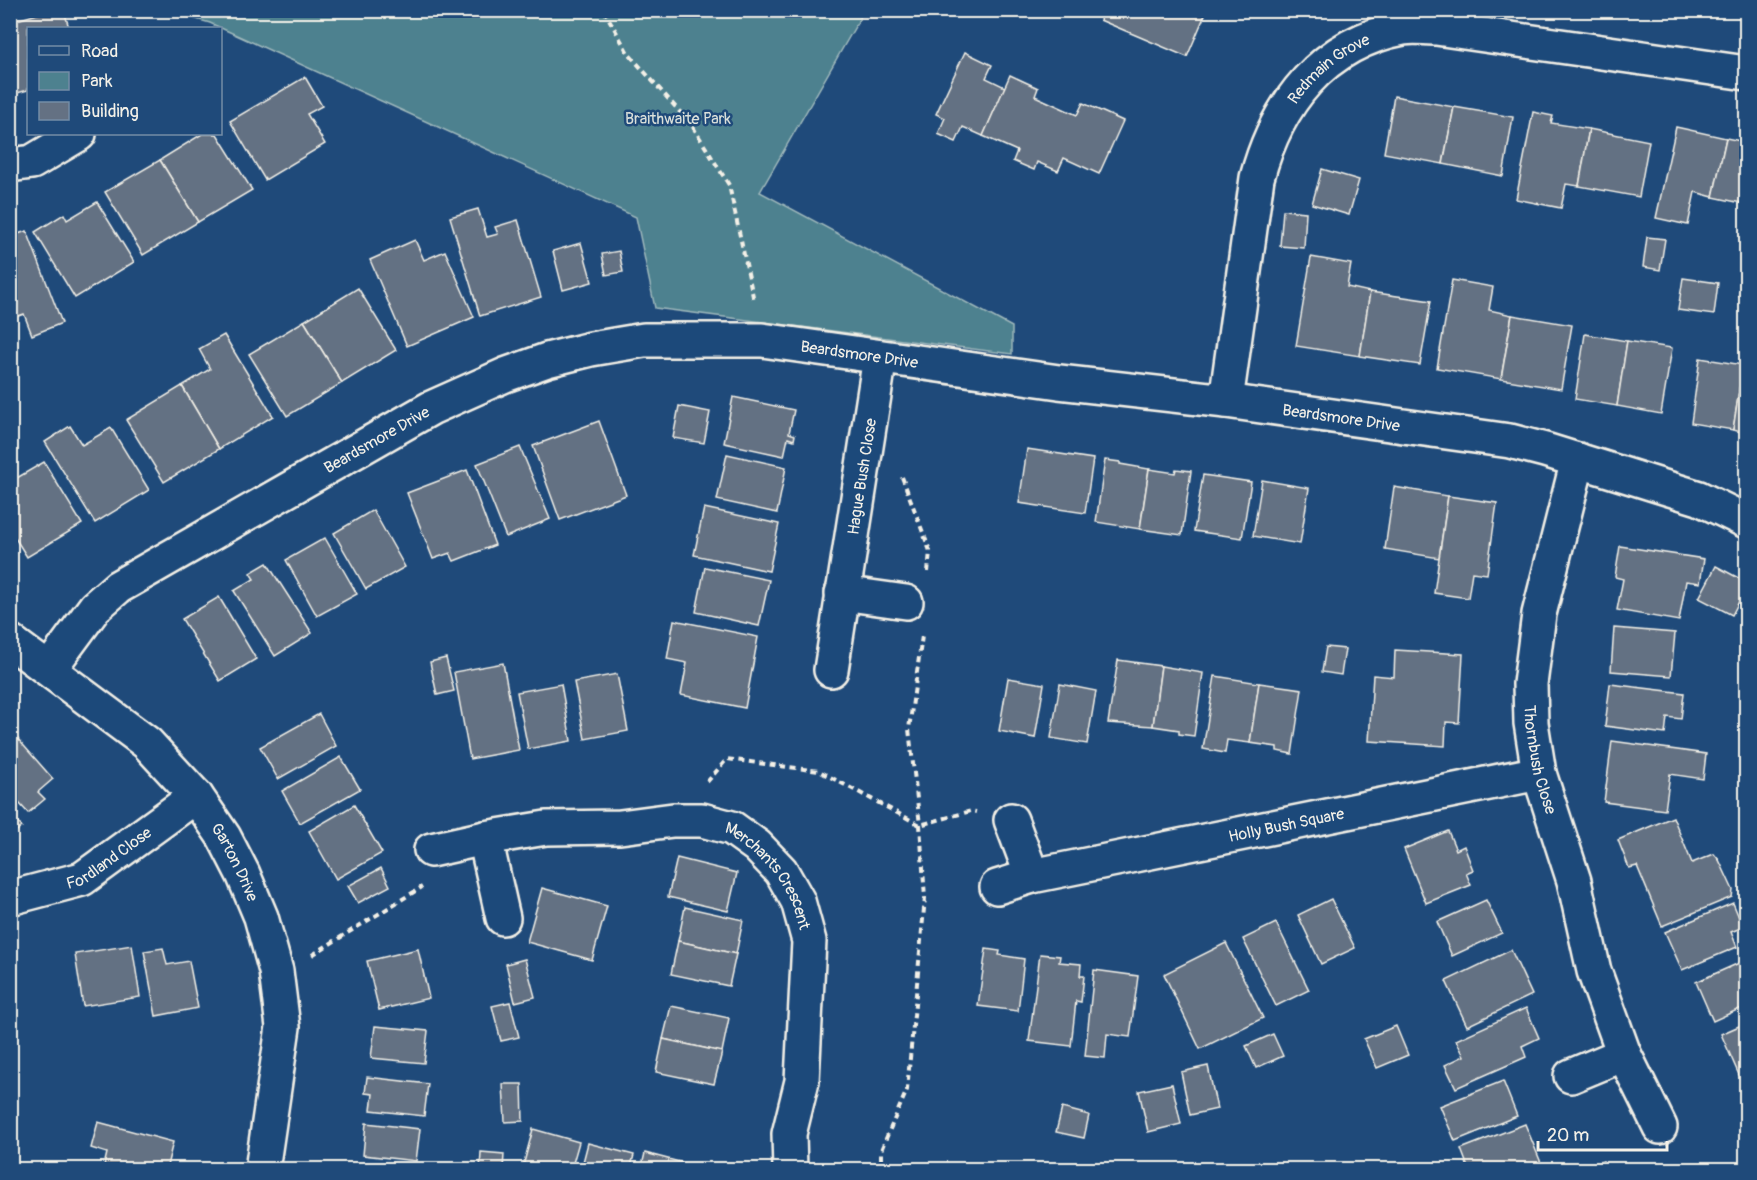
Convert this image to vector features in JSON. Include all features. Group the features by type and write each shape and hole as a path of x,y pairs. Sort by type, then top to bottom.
{"street":[{"name":"Redmain Grove","path":"1226,401 1257,178 1263,152 1274,127 1308,79 1329,60 1356,44 1437,19 1746,73"},
{"path":"10,165 32,162 77,135"},
{"name":"Beardsmore Drive","path":"50,668 95,608 118,587 431,408 462,393 547,360 591,349 644,340 762,340 1059,382 1226,401 1510,441 1700,498 1746,521"},
{"name":"Hague Bush Close","path":"831,670 880,357"},
{"name":"Thornbush Close","path":"1578,460 1539,614 1530,684 1531,723 1539,773 1574,881 1594,971 1624,1054 1660,1127"},
{"path":"842,593 917,592"},
{"name":"Garton Drive","path":"10,641 50,668 147,743 196,796 224,837 243,874 261,917 276,971 282,1027 262,1170"},
{"name":"Holly Bush Square","path":"997,887 1032,876 1539,773"},
{"name":"Fordland Close","path":"10,898 82,879 196,796"},
{"name":"Merchants Crescent","path":"431,850 546,828 620,827 673,820 702,820 732,828 757,846 781,871 798,901 809,941 802,1081 789,1134 790,1170"},
{"path":"1011,820 1032,876"},
{"path":"485,838 503,918"},
{"path":"1571,1076 1624,1054"}],"path":[{"path":"604,10 628,53 693,127 729,185 762,340"},
{"path":"901,473 930,551 917,592"},
{"path":"881,1170 881,1150 907,1090 926,898 909,729 922,633"},
{"path":"673,820 727,759 819,771 920,825 971,811 1011,820"},
{"path":"276,971 321,952 429,883 431,850"}],"green space":[{"name":"Braithwaite Park","path":"169,11 864,11 760,192 1012,327 1012,354 655,308 636,217 210,23"}],"building":[{"path":"51,10 64,10 69,27 27,27 27,90 10,95 10,22"},
{"path":"1105,10 1207,10 1187,57 1100,20"},
{"path":"965,52 992,65 986,78 1005,87 983,136 963,127 956,142 938,134 945,118 936,114"},
{"path":"1010,75 1038,88 1035,96 1077,115 1083,103 1123,121 1099,174 1064,158 1058,171 1037,162 1034,170 1013,161 1017,151 983,136"},
{"path":"305,77 322,106 307,114 325,144 265,180 230,121"},
{"path":"1394,96 1454,107 1443,164 1384,153"},
{"path":"1454,107 1513,117 1503,176 1443,164"},
{"path":"1533,112 1553,116 1551,123 1589,129 1579,186 1566,184 1561,208 1516,199"},
{"path":"1676,127 1726,138 1713,197 1695,192 1688,225 1656,218"},
{"path":"1589,129 1649,141 1639,197 1579,186"},
{"path":"200,135 218,135 252,190 198,222 160,160"},
{"path":"1726,138 1746,142 1746,204 1713,197"},
{"path":"160,160 198,222 143,255 105,192"},
{"path":"1322,169 1359,180 1349,215 1312,204"},
{"path":"97,202 134,262 75,298 35,232 64,214 67,220"},
{"path":"478,209 487,237 498,234 495,227 518,220 541,297 480,316 450,217"},
{"path":"1283,210 1306,212 1304,248 1280,246"},
{"path":"27,231 62,323 32,335 24,314 10,319 10,241 13,240 12,236"},
{"path":"1647,237 1665,239 1660,270 1643,267"},
{"path":"415,240 424,260 445,251 474,317 407,346 370,260"},
{"path":"581,243 592,282 563,290 553,251"},
{"path":"619,251 623,272 606,275 602,254"},
{"path":"1311,257 1351,264 1347,287 1370,292 1360,356 1296,346"},
{"path":"1744,257 1746,258 1746,296 1739,295"},
{"path":"1683,278 1718,283 1714,315 1678,310"},
{"path":"1452,280 1493,287 1489,310 1512,315 1501,379 1437,368"},
{"path":"358,288 396,350 342,383 304,321"},
{"path":"1370,292 1431,301 1420,365 1360,356"},
{"path":"1512,315 1572,325 1561,389 1501,379"},
{"path":"304,321 342,383 287,416 249,354"},
{"path":"1585,334 1627,341 1617,406 1575,399"},
{"path":"224,335 273,416 219,449 182,386 210,369 199,349"},
{"path":"1627,341 1672,348 1661,414 1617,406"},
{"path":"1700,358 1743,365 1733,430 1691,423"},
{"path":"1743,365 1746,366 1746,433 1733,430"},
{"path":"182,386 219,449 164,482 126,420"},
{"path":"733,397 794,410 789,433 795,435 794,440 788,438 784,456 724,443"},
{"path":"679,406 710,412 704,443 673,438"},
{"path":"599,421 626,495 560,520 533,446"},
{"path":"70,426 82,445 111,428 149,490 95,523 45,442"},
{"path":"520,447 550,519 506,537 477,464"},
{"path":"1027,449 1093,459 1085,513 1019,503"},
{"path":"727,454 786,467 777,513 717,500"},
{"path":"1105,460 1149,469 1140,529 1096,522"},
{"path":"44,462 82,524 27,557 10,530 10,482"},
{"path":"1149,469 1175,473 1176,469 1191,471 1182,535 1140,529"},
{"path":"467,470 495,545 454,561 450,553 433,559 407,493"},
{"path":"1203,475 1251,482 1242,538 1194,531"},
{"path":"1262,480 1309,488 1300,544 1253,536"},
{"path":"1394,487 1448,496 1439,558 1385,549"},
{"path":"1448,496 1497,503 1487,574 1472,572 1468,598 1434,593"},
{"path":"704,508 779,524 769,571 694,555"},
{"path":"373,510 405,567 366,589 334,533"},
{"path":"325,538 357,594 317,616 286,560"},
{"path":"1620,546 1704,559 1700,583 1686,581 1679,621 1617,610 1623,579 1615,577"},
{"path":"267,563 312,633 275,656 234,591 254,579 250,573"},
{"path":"1716,566 1746,582 1746,588 1732,615 1699,598"},
{"path":"705,567 769,580 759,626 696,612"},
{"path":"219,597 256,659 220,681 182,619"},
{"path":"674,620 758,637 745,708 681,695 687,663 667,659"},
{"path":"1614,628 1675,633 1671,676 1611,671"},
{"path":"1326,647 1345,649 1341,675 1322,672"},
{"path":"1395,650 1463,654 1459,723 1446,722 1445,746 1369,741 1373,675 1394,677"},
{"path":"446,658 454,691 437,695 430,662"},
{"path":"1118,660 1161,666 1153,726 1108,723"},
{"path":"503,663 519,750 470,759 454,672"},
{"path":"1161,666 1203,673 1194,736 1179,734 1179,730 1153,726"},
{"path":"617,674 628,731 585,739 574,682"},
{"path":"1215,676 1259,683 1250,743 1227,740 1225,753 1203,749"},
{"path":"1008,678 1044,684 1035,738 999,731"},
{"path":"1259,683 1302,689 1292,754 1277,751 1277,747 1250,743"},
{"path":"561,684 571,741 528,749 517,692"},
{"path":"1060,684 1096,691 1087,744 1051,738"},
{"path":"1610,684 1684,693 1681,719 1667,717 1665,734 1605,726"},
{"path":"319,714 336,746 278,779 260,747"},
{"path":"10,730 53,779 38,792 45,799 28,813 10,793"},
{"path":"1612,741 1706,754 1703,779 1670,774 1665,810 1604,802"},
{"path":"341,757 360,789 300,823 282,791"},
{"path":"354,805 382,853 336,879 309,831"},
{"path":"10,815 22,827 10,836"},
{"path":"1673,817 1692,863 1714,854 1733,890 1732,897 1662,926 1637,866 1629,868 1618,840"},
{"path":"1448,831 1456,850 1464,846 1473,870 1466,873 1471,885 1426,903 1404,849"},
{"path":"677,858 737,873 728,911 668,897"},
{"path":"381,868 390,886 358,903 348,886"},
{"path":"542,888 607,906 592,960 527,942"},
{"path":"1331,899 1355,948 1321,964 1298,915"},
{"path":"1486,900 1502,933 1452,956 1437,922"},
{"path":"1733,903 1743,927 1731,932 1737,947 1682,970 1665,932"},
{"path":"685,907 743,920 736,954 678,941"},
{"path":"1276,923 1309,990 1276,1006 1243,939"},
{"path":"678,941 736,954 729,986 671,974"},
{"path":"1226,943 1263,1018 1200,1049 1164,974"},
{"path":"132,945 140,997 83,1006 75,954"},
{"path":"163,948 167,965 189,961 198,1008 156,1016 144,951"},
{"path":"418,949 429,998 379,1010 367,961"},
{"path":"986,949 1000,951 999,955 1024,959 1018,1011 978,1006"},
{"path":"1511,950 1532,995 1467,1026 1446,981"},
{"path":"1040,954 1060,956 1059,962 1081,964 1080,976 1084,976 1081,1002 1076,1001 1071,1046 1029,1041"},
{"path":"525,959 535,997 515,1002 506,964"},
{"path":"1746,960 1746,1006 1713,1021 1696,982"},
{"path":"1094,970 1138,976 1130,1037 1107,1034 1105,1058 1085,1056"},
{"path":"510,1002 519,1037 501,1041 492,1006"},
{"path":"671,1006 729,1018 722,1052 663,1039"},
{"path":"1526,1008 1539,1038 1522,1046 1526,1057 1456,1088 1445,1065 1464,1056 1456,1040"},
{"path":"1746,1023 1746,1072 1739,1075 1721,1034"},
{"path":"375,1026 428,1031 424,1063 371,1058"},
{"path":"1396,1026 1408,1055 1377,1068 1364,1039"},
{"path":"1273,1034 1283,1056 1256,1068 1246,1046"},
{"path":"663,1039 722,1052 714,1084 656,1072"},
{"path":"1208,1066 1217,1109 1190,1115 1181,1072"},
{"path":"367,1077 428,1084 424,1116 371,1110 373,1094 365,1093"},
{"path":"1503,1081 1517,1116 1455,1141 1440,1106"},
{"path":"503,1084 522,1084 523,1121 505,1122"},
{"path":"1172,1084 1181,1124 1148,1132 1139,1091"},
{"path":"1062,1108 1089,1115 1084,1138 1056,1132"},
{"path":"98,1122 173,1142 166,1170 103,1170 107,1153 91,1148"},
{"path":"366,1123 420,1129 416,1161 363,1155"},
{"path":"1525,1124 1544,1170 1469,1170 1461,1149"},
{"path":"533,1129 579,1142 571,1170 522,1170"},
{"path":"588,1143 634,1155 630,1170 581,1170"},
{"path":"481,1152 504,1154 503,1170 480,1170"},
{"path":"645,1153 691,1165 689,1170 641,1170"},
{"path":"1603,1161 1606,1170 1581,1170"}]}
